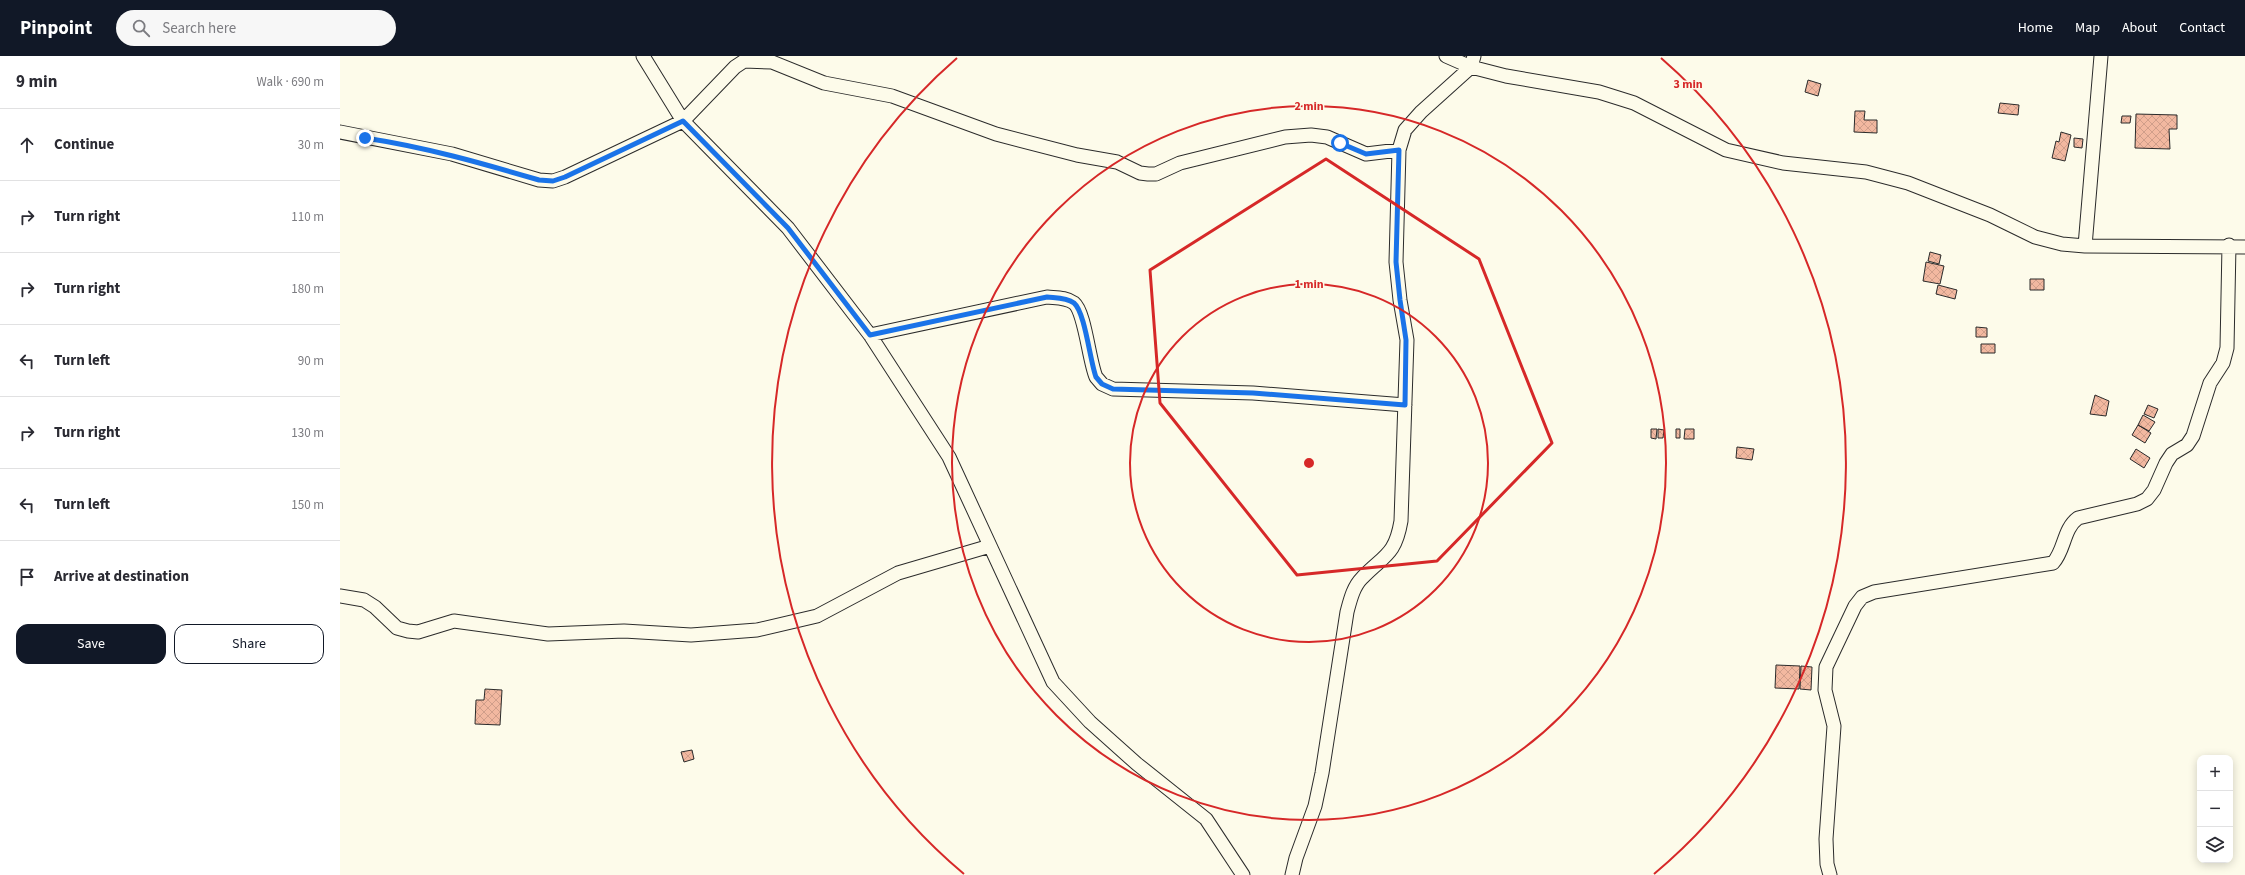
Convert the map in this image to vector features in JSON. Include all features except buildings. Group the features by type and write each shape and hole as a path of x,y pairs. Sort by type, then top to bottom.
{"street":[{"path":"643,56 683,121 788,228 870,335 949,457 1053,682 1090,722 1206,819 1242,875"},
{"path":"1446,56 1472,62 1506,76 1599,92 1634,103 1726,150 1783,163 1866,172 1901,182 1990,215 2035,237 2062,244 2085,246 2229,245 2245,247"},
{"path":"2085,246 2101,56"},
{"path":"340,132 431,149 539,180 553,181 590,166 683,121 735,67 744,61 754,60 772,62 824,83 892,96 996,134 1077,155 1117,162 1148,174 1156,174 1180,163 1284,137 1311,135 1327,137 1366,154 1399,150"},
{"path":"1292,875 1296,858 1315,806 1322,773 1347,612 1353,592 1361,578 1391,552 1398,539 1401,521 1406,340 1396,262 1399,150 1405,130 1421,112 1472,62"},
{"path":"1830,875 1827,864 1826,839 1834,718 1826,694 1826,666 1855,606 1862,597 1874,592 2053,563 2065,534 2073,521 2078,518 2137,504 2147,499 2154,490 2166,463 2193,436 2210,383 2226,355 2229,245"},
{"path":"870,335 1047,297 1062,298 1074,303 1081,315 1096,377 1102,384 1113,389 1253,393 1405,405"},
{"path":"340,596 364,600 375,607 398,628 418,632 454,621 548,634 624,631 691,635 757,630 817,616 898,574 990,546"}],"highlighted area":[{"path":"1326,159 1479,259 1552,443 1437,561 1297,575 1160,403 1150,270"}],"route":[{"path":"365,138 410,144 452,154 539,180 553,181 590,166 683,121 727,164 788,228 870,335 1047,297 1062,298 1074,303 1081,315 1096,377 1102,384 1113,389 1253,393 1405,405 1406,340 1396,262 1399,150 1366,154 1359,153 1340,143"}]}
